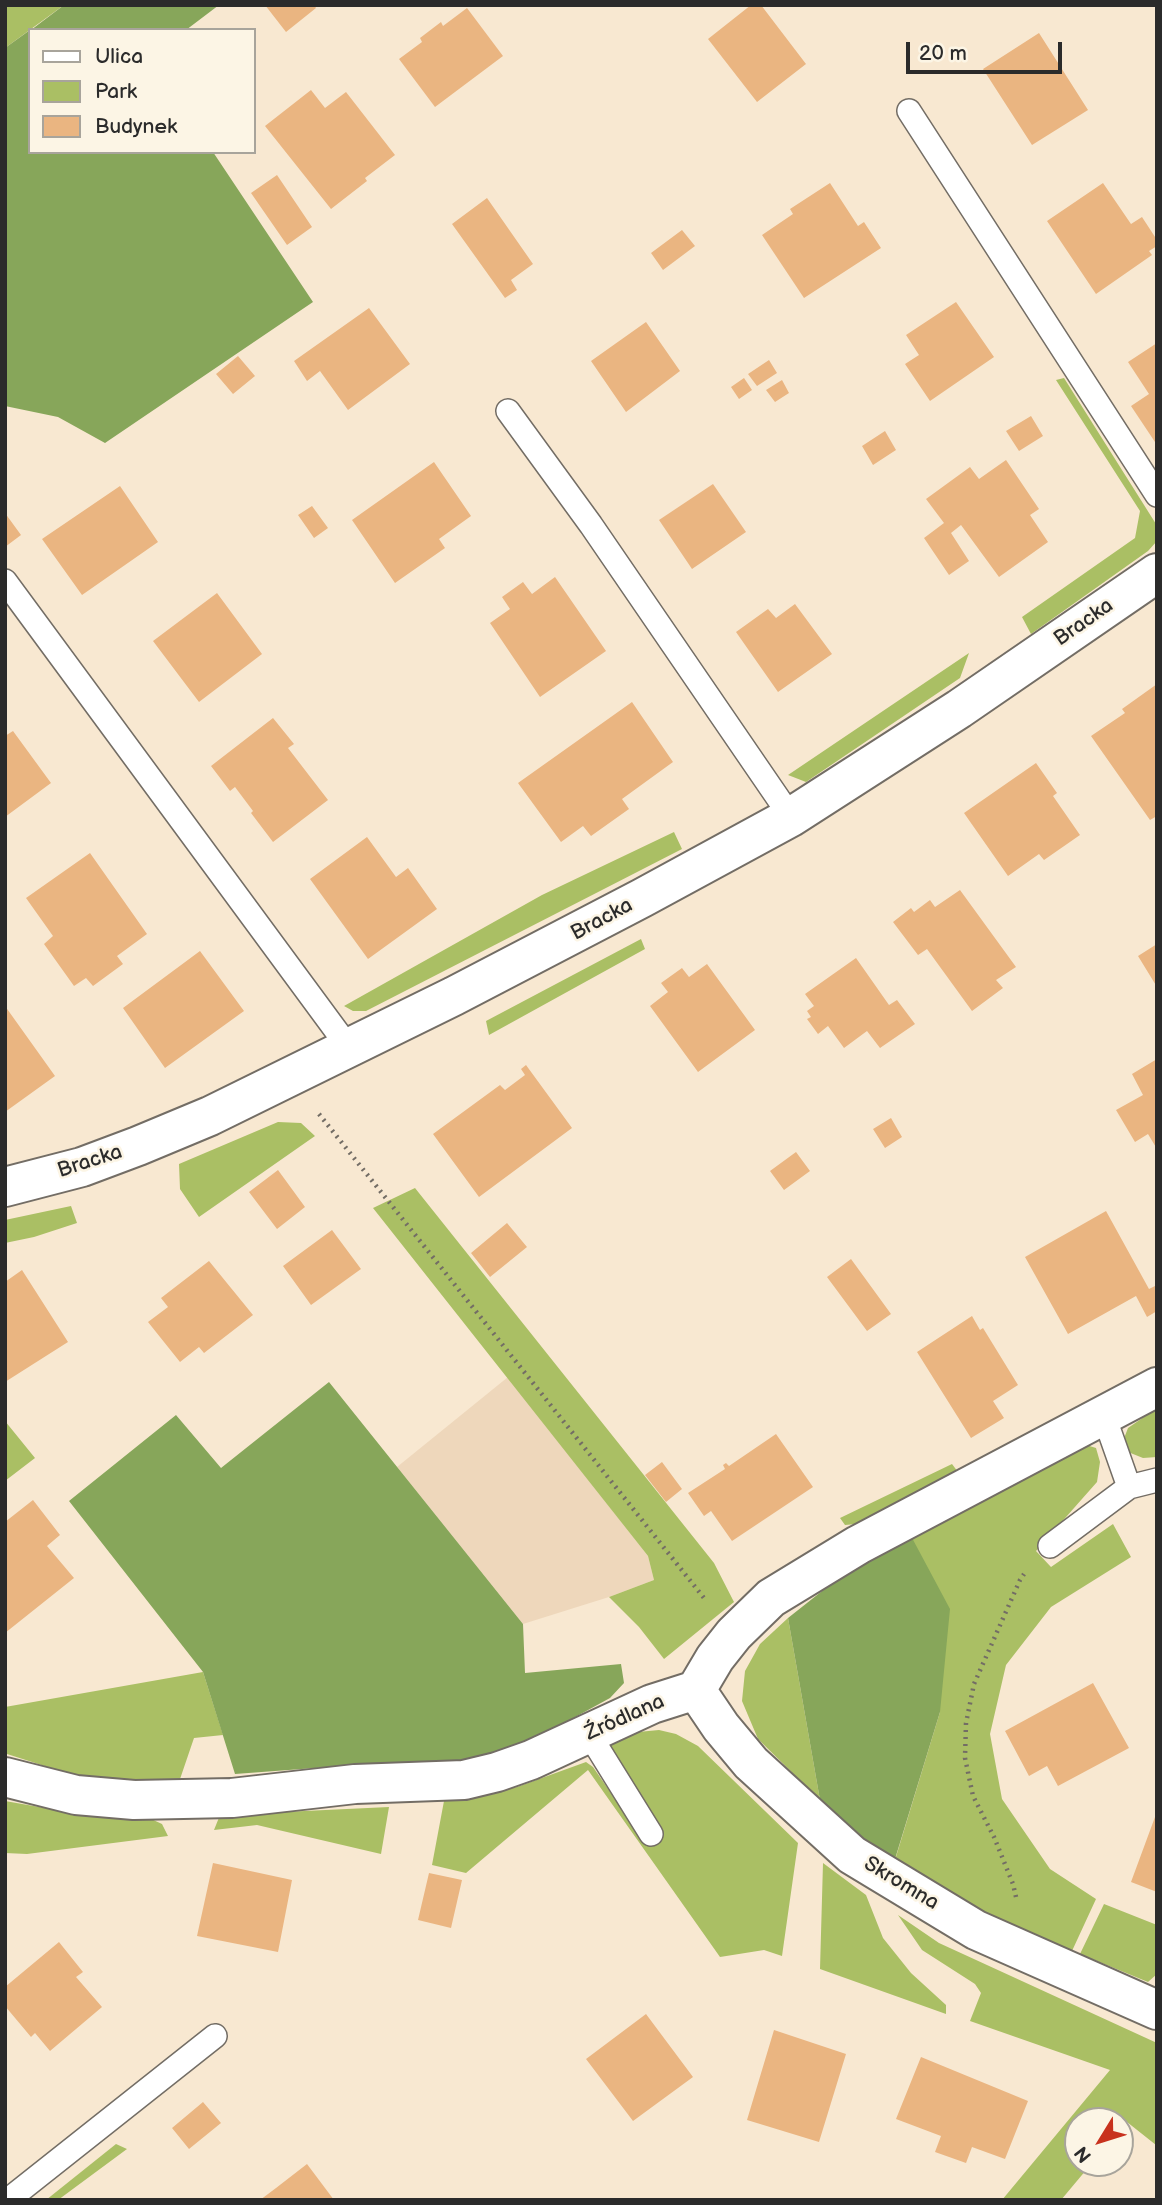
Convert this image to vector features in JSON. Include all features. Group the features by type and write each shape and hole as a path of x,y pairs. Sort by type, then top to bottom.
{"street":[{"name":"Bracka","path":"5,1187 82,1167 210,1116 454,996 642,898 792,817 959,709 1157,573"},
{"path":"696,1690 734,1633 771,1598 810,1572 1157,1387"},
{"name":"Skromna","path":"696,1690 721,1727 751,1763 852,1855 976,1930 1157,2010"},
{"name":"Źródlana","path":"5,1777 76,1795 122,1799 233,1798 355,1784 464,1780 531,1760 652,1704 696,1690"}],"lane":[{"path":"909,111 1157,495"},
{"path":"509,411 592,525 792,817"},
{"path":"5,581 349,1048"},
{"path":"1104,1416 1129,1487"},
{"path":"1050,1546 1129,1487 1157,1480"},
{"path":"589,1734 651,1834"},
{"path":"8,2200 215,2036"}],"path":[{"path":"290,1077 734,1633"},
{"path":"1021,1949 1021,1919 1013,1884 994,1837 973,1796 965,1758 965,1723 974,1684 1020,1580 1031,1564 1050,1546"}],"shaded area":[{"path":"508,1377 648,1556 654,1580 523,1624 397,1467"}],"green space":[{"path":"5,5 64,5 32,28 28,28 28,31 5,48"},
{"path":"64,5 219,5 189,28 34,28"},
{"path":"28,31 28,154 214,154 313,302 105,443 58,417 5,406 5,48"},
{"path":"1064,378 1156,524 1157,541 1148,551 1031,634 1022,617 1135,538 1140,511 1056,380"},
{"path":"969,653 960,678 806,782 788,775"},
{"path":"674,832 682,849 366,1011 353,1011 344,1006 542,895"},
{"path":"641,939 645,949 489,1035 486,1021"},
{"path":"278,1122 301,1123 315,1136 199,1217 180,1189 179,1164"},
{"path":"415,1188 714,1563 734,1602 664,1659 639,1627 609,1597 654,1580 648,1556 373,1208"},
{"path":"71,1206 77,1223 5,1243 5,1220"},
{"path":"329,1382 523,1624 525,1673 621,1664 624,1683 610,1698 546,1733 504,1751 459,1762 355,1765 235,1774 203,1672 69,1501 176,1415 221,1468"},
{"path":"1157,1408 1157,1457 1143,1458 1128,1452 1123,1441 1128,1428"},
{"path":"5,1421 35,1458 5,1481"},
{"path":"1083,1444 1096,1448 1100,1462 1097,1482 1036,1551 1051,1567 1113,1524 1131,1557 1051,1607 1006,1665 990,1734 1002,1799 1050,1869 1096,1899 1072,1951 973,1908 895,1860 940,1712 911,1536"},
{"path":"952,1464 958,1472 856,1524 845,1525 840,1518"},
{"path":"911,1536 950,1609 940,1712 895,1859 858,1837 820,1800 788,1618 831,1584"},
{"path":"788,1618 820,1800 758,1739 742,1701 745,1671 760,1644"},
{"path":"203,1672 223,1735 194,1738 179,1782 125,1783 73,1775 7,1754 5,1707"},
{"path":"659,1730 676,1734 698,1746 798,1843 782,1956 764,1950 720,1957 588,1770 466,1873 432,1865 444,1801 517,1787 586,1762 593,1767 647,1845 662,1837 617,1765 609,1747 616,1740 638,1732"},
{"path":"5,1801 45,1808 149,1818 162,1824 168,1836 27,1854 5,1853"},
{"path":"389,1807 381,1854 257,1825 214,1830 220,1815"},
{"path":"823,1863 866,1895 883,1938 911,1973 946,2005 946,2014 820,1969"},
{"path":"1104,1904 1157,1925 1157,1974 1148,1982 1080,1954"},
{"path":"898,1915 939,1943 1157,2043 1156,2145 1134,2128 1134,2107 1079,2107 1110,2070 970,2021 981,1993 975,1984 922,1950"},
{"path":"1064,2125 1064,2177 1080,2177 1061,2200 1002,2200"},
{"path":"116,2144 127,2149 58,2200 46,2200"}],"building":[{"path":"265,5 314,5 316,8 286,32"},
{"path":"751,5 761,5 806,64 757,102 708,39"},
{"path":"467,8 503,56 435,107 399,59 422,42 420,38 441,22 443,26"},
{"path":"1039,33 1088,110 1032,145 983,69"},
{"path":"311,90 325,108 346,92 395,155 331,209 265,126"},
{"path":"277,175 312,227 287,245 251,193"},
{"path":"830,183 858,226 864,222 881,248 804,298 762,235 793,214 790,209"},
{"path":"1103,183 1131,224 1142,217 1157,240 1157,246 1149,251 1152,255 1096,294 1047,221"},
{"path":"487,198 533,264 511,280 517,290 505,298 452,224"},
{"path":"682,230 695,246 663,270 651,253"},
{"path":"956,302 994,357 930,401 905,364 919,355 906,335"},
{"path":"369,308 410,364 348,410 320,371 307,381 294,361"},
{"path":"646,322 680,371 626,412 591,361"},
{"path":"1157,343 1157,445 1131,406 1149,394 1128,362"},
{"path":"238,356 255,376 233,394 216,374"},
{"path":"769,360 777,373 757,386 748,374"},
{"path":"744,378 752,390 739,399 731,387"},
{"path":"782,380 789,393 775,402 766,390"},
{"path":"1031,416 1043,436 1019,451 1006,431"},
{"path":"885,431 896,450 873,465 862,446"},
{"path":"1006,460 1039,509 1030,515 1048,542 999,577 961,525 951,533 969,561 949,575 924,538 944,523 926,499 970,467 979,479"},
{"path":"434,462 471,516 439,539 445,548 395,583 352,520"},
{"path":"713,484 746,532 692,569 659,520"},
{"path":"120,486 158,542 82,595 42,539"},
{"path":"312,506 328,528 314,538 298,515"},
{"path":"5,513 21,535 5,547"},
{"path":"555,577 606,651 540,697 490,623 510,609 502,597 523,582 532,594"},
{"path":"217,593 262,654 199,702 153,641"},
{"path":"795,604 832,654 778,692 736,632 768,609 776,618"},
{"path":"1157,684 1157,816 1150,820 1091,736 1125,713 1122,709"},
{"path":"632,702 673,762 622,799 629,809 591,836 583,826 561,842 518,783"},
{"path":"273,718 294,744 288,748 328,800 273,842 235,787 230,791 211,766"},
{"path":"13,731 51,783 5,817 5,736"},
{"path":"1036,763 1057,793 1053,796 1080,835 1044,860 1039,854 1008,876 964,813"},
{"path":"367,837 396,877 408,868 437,909 368,959 310,879"},
{"path":"90,853 147,934 117,956 123,964 93,986 86,978 74,986 44,944 53,936 26,898"},
{"path":"960,890 1016,967 996,980 1003,988 972,1011 927,949 918,955 893,922 911,908 914,912 930,900 935,907"},
{"path":"1157,944 1157,987 1138,956"},
{"path":"200,951 244,1011 165,1068 123,1008"},
{"path":"856,958 889,1005 897,1000 915,1024 880,1048 867,1031 844,1048 828,1026 818,1034 807,1019 811,1017 807,1011 814,1006 805,994"},
{"path":"707,964 755,1030 698,1072 650,1006 668,992 661,983 682,968 689,977"},
{"path":"5,1006 55,1076 5,1112"},
{"path":"1157,1059 1157,1149 1148,1134 1135,1142 1116,1110 1143,1095 1132,1074"},
{"path":"526,1065 572,1128 479,1197 433,1134 500,1085 505,1090 525,1075 521,1069"},
{"path":"891,1118 902,1137 885,1148 873,1129"},
{"path":"796,1152 810,1171 784,1190 770,1171"},
{"path":"278,1170 305,1207 277,1229 249,1192"},
{"path":"1106,1211 1149,1289 1157,1285 1157,1311 1147,1317 1136,1296 1068,1334 1025,1257"},
{"path":"507,1223 527,1247 490,1277 471,1253"},
{"path":"332,1230 361,1269 311,1305 283,1266"},
{"path":"851,1259 891,1314 867,1331 827,1277"},
{"path":"209,1261 253,1315 204,1353 199,1347 180,1362 148,1322 168,1307 161,1298"},
{"path":"22,1270 68,1342 5,1382 5,1282"},
{"path":"972,1316 980,1330 983,1328 1018,1385 993,1401 1004,1418 971,1438 917,1352"},
{"path":"776,1434 813,1487 732,1541 711,1511 704,1516 688,1493 725,1469 723,1465 726,1463 729,1466"},
{"path":"662,1462 682,1489 666,1502 645,1475"},
{"path":"33,1500 60,1535 47,1546 74,1578 5,1633 5,1522"},
{"path":"1093,1683 1129,1748 1058,1786 1047,1766 1029,1776 1005,1731"},
{"path":"1155,1817 1157,1818 1157,1892 1131,1882"},
{"path":"213,1863 292,1880 278,1952 197,1936"},
{"path":"429,1873 462,1880 451,1928 418,1920"},
{"path":"59,1942 83,1972 76,1977 102,2007 50,2051 35,2033 31,2037 5,2006 5,1987"},
{"path":"646,2014 693,2077 633,2121 586,2059"},
{"path":"774,2030 846,2054 819,2142 747,2120"},
{"path":"921,2057 1028,2101 1005,2159 972,2147 966,2163 935,2152 941,2136 896,2119"},
{"path":"203,2102 221,2123 189,2149 172,2128"},
{"path":"307,2164 334,2200 260,2200 276,2188"}]}
